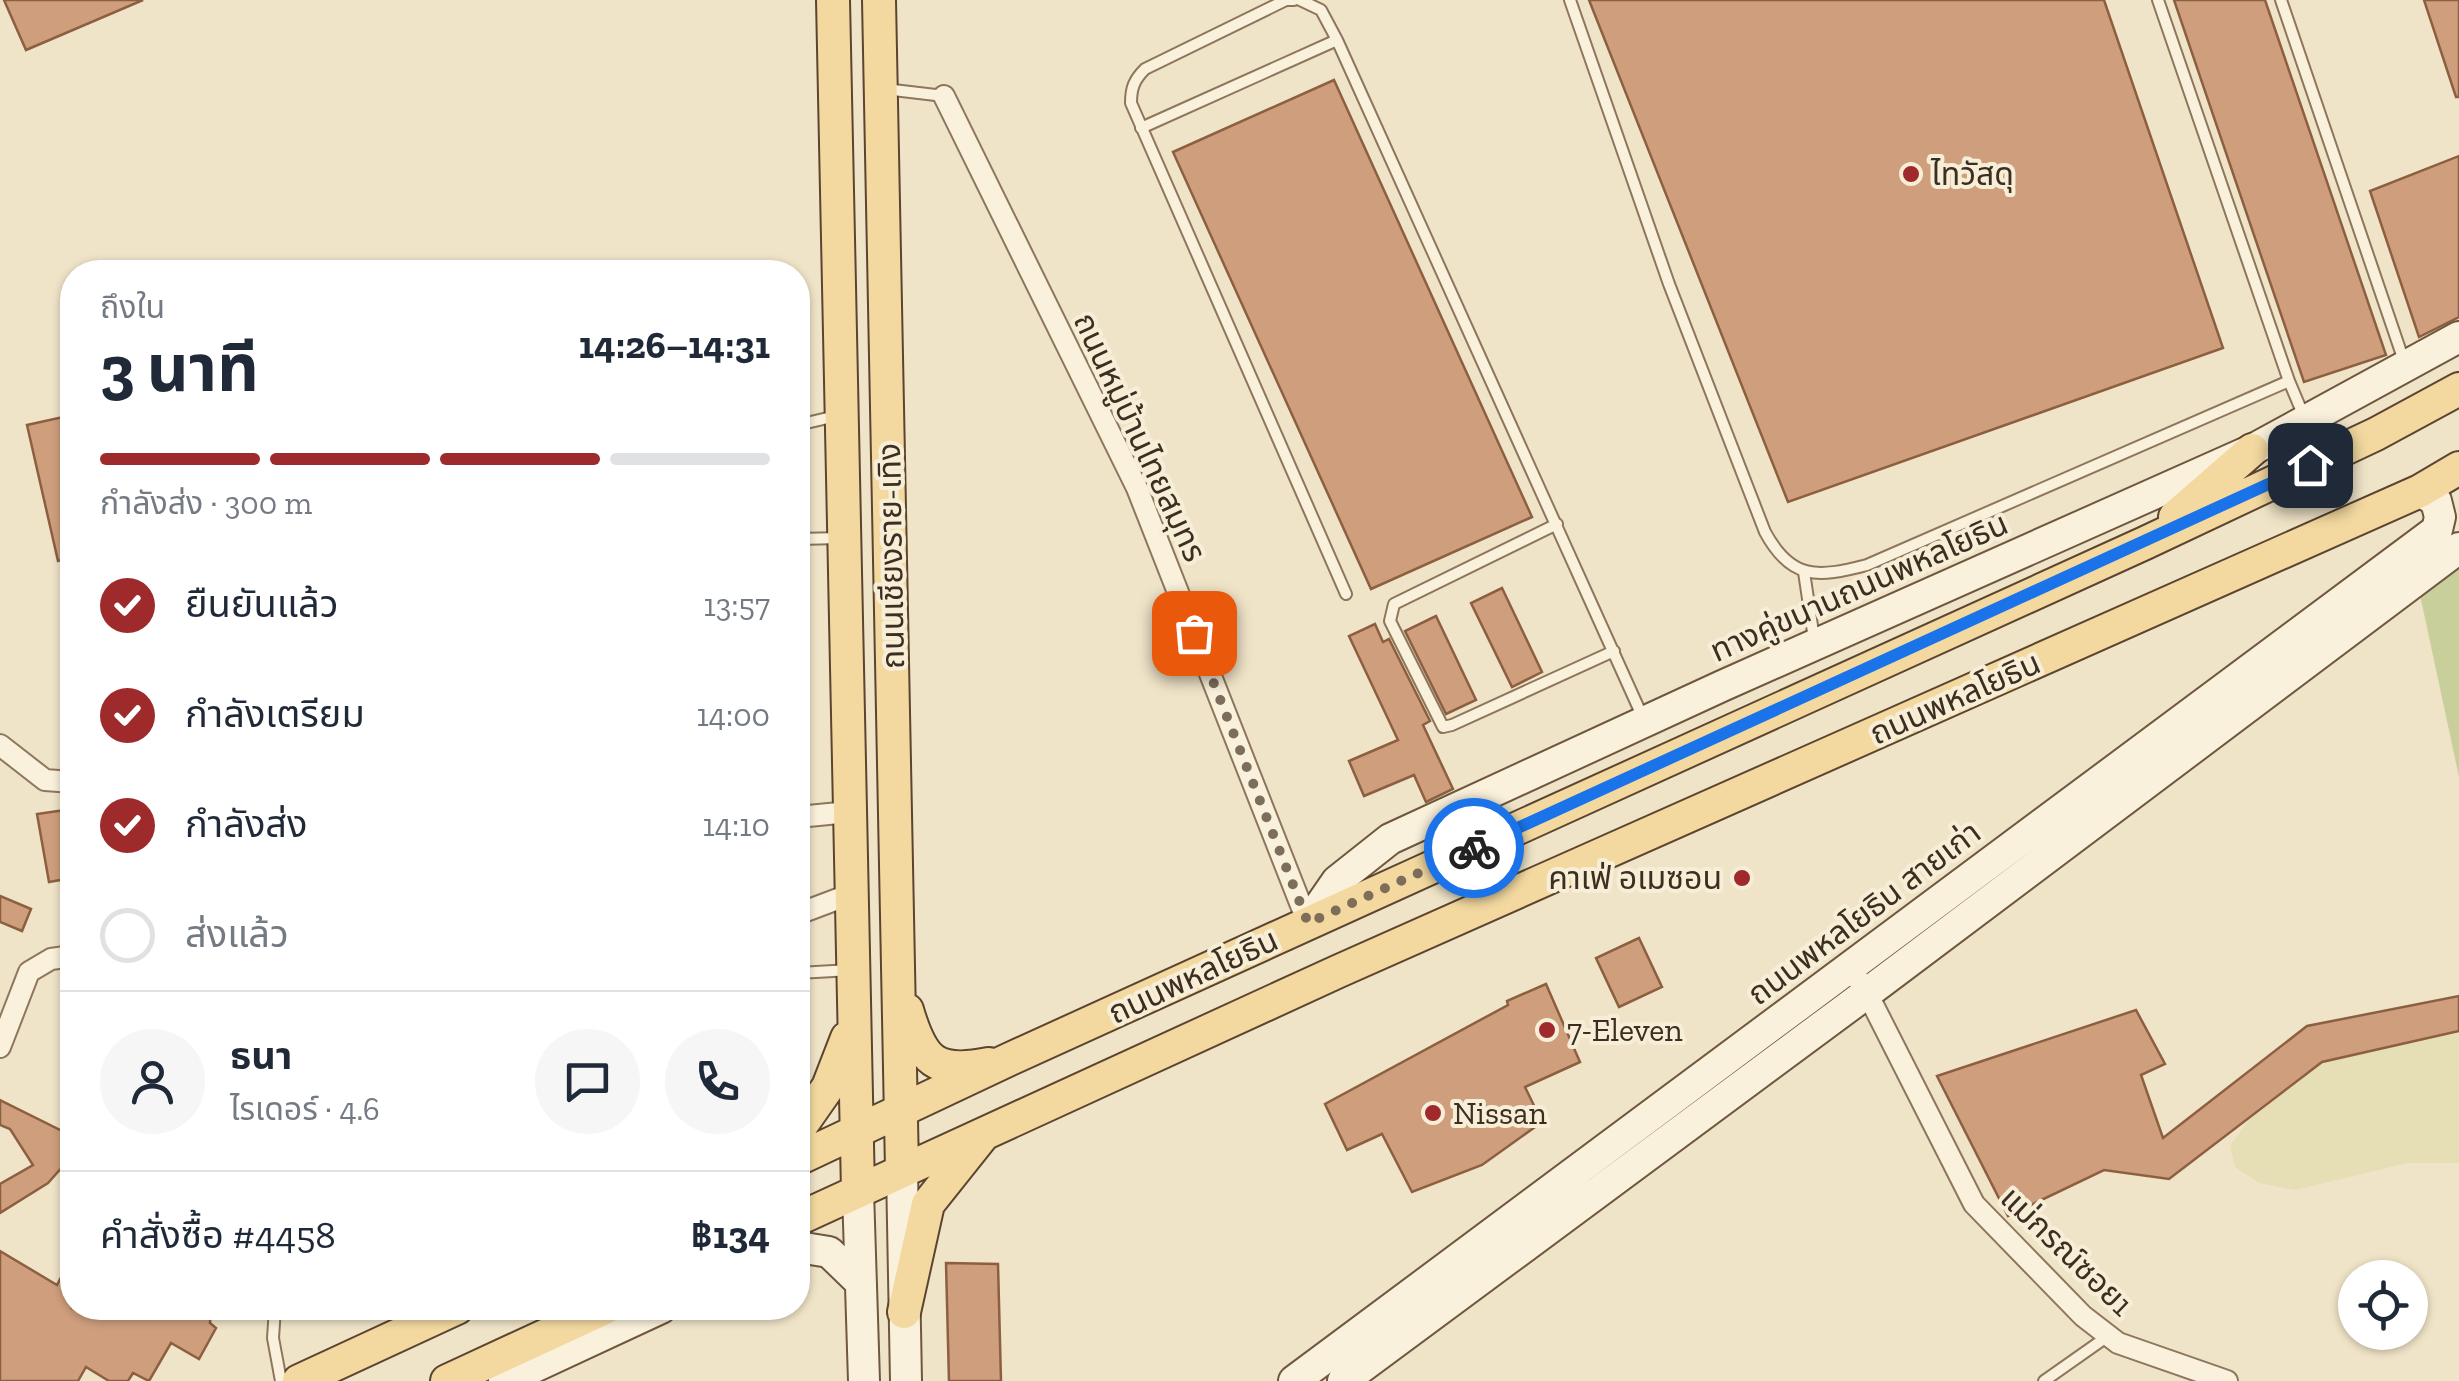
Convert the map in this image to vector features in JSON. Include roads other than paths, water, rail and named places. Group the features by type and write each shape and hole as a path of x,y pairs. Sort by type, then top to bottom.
{"main road":[{"path":"834,0 854,1134 864,1381"},
{"name":"ถนนเชียงราย-เทิง","path":"879,0 902,1170"},
{"name":"ทางคู่ขนานถนนพหลโยธิน","path":"1308,923 1338,881 1390,839 2252,450 2459,337"},
{"name":"ถนนพหลโยธิน","path":"810,1154 2145,543 2376,434 2459,389"},
{"path":"2145,543 2252,450"},
{"name":"ถนนพหลโยธิน","path":"810,1212 1339,971 2420,491 2459,468"},
{"name":"ถนนพหลโยธิน สายเก่า","path":"1294,1381 2437,530 2440,516 2436,501 2420,491"},
{"name":"ถนนพหลโยธิน สายเก่า","path":"1343,1381 1868,993 2459,548"},
{"path":"900,987 917,1039 937,1064 957,1070 1010,1059"},
{"path":"810,1113 828,1087 854,1018"},
{"path":"904,1312 928,1204 986,1132"},
{"path":"902,1170 906,1381"},
{"path":"810,1249 829,1252 861,1283"},
{"path":"299,1381 432,1320"},
{"path":"482,1376 583,1320"},
{"path":"448,1381 482,1376 629,1320"}],"street":[{"name":"ถนนหมู่บ้านไทยสมุทร","path":"944,96 1137,488 1308,923"},
{"path":"0,745 45,780 60,781"},
{"path":"810,816 849,812"},
{"path":"810,909 851,894"},
{"path":"0,1048 29,972 60,958"},
{"name":"แม่กรณ์ซอย1","path":"1850,968 1868,993 1974,1204 2082,1316 2108,1336 2226,1381"}],"lane":[{"path":"1346,594 1141,128 1131,91 1135,79 1145,70 1286,0 1297,0 1321,10 1337,40 1644,722"},
{"path":"1570,0 1668,284 1765,532 1779,558 1804,572 1832,574 1866,565 2289,381"},
{"path":"2158,0 2289,381 2307,423"},
{"path":"2281,0 2406,368"},
{"path":"1141,128 1337,40"},
{"path":"880,88 944,96"},
{"path":"810,422 842,415"},
{"path":"1557,524 1394,604 1390,621 1439,724 1448,728 1614,651"},
{"path":"810,539 844,538"},
{"path":"1804,572 1815,644"},
{"path":"810,972 852,970"},
{"path":"274,1320 273,1338 281,1381"},
{"path":"2044,1381 2108,1336"}],"place":[{"name":"ไทวัสดุ","path":"1911,174"},
{"name":"คาเฟ่ อเมซอน","path":"1742,878"},
{"name":"7-Eleven","path":"1547,1030"},
{"name":"Nissan","path":"1433,1113"}]}
